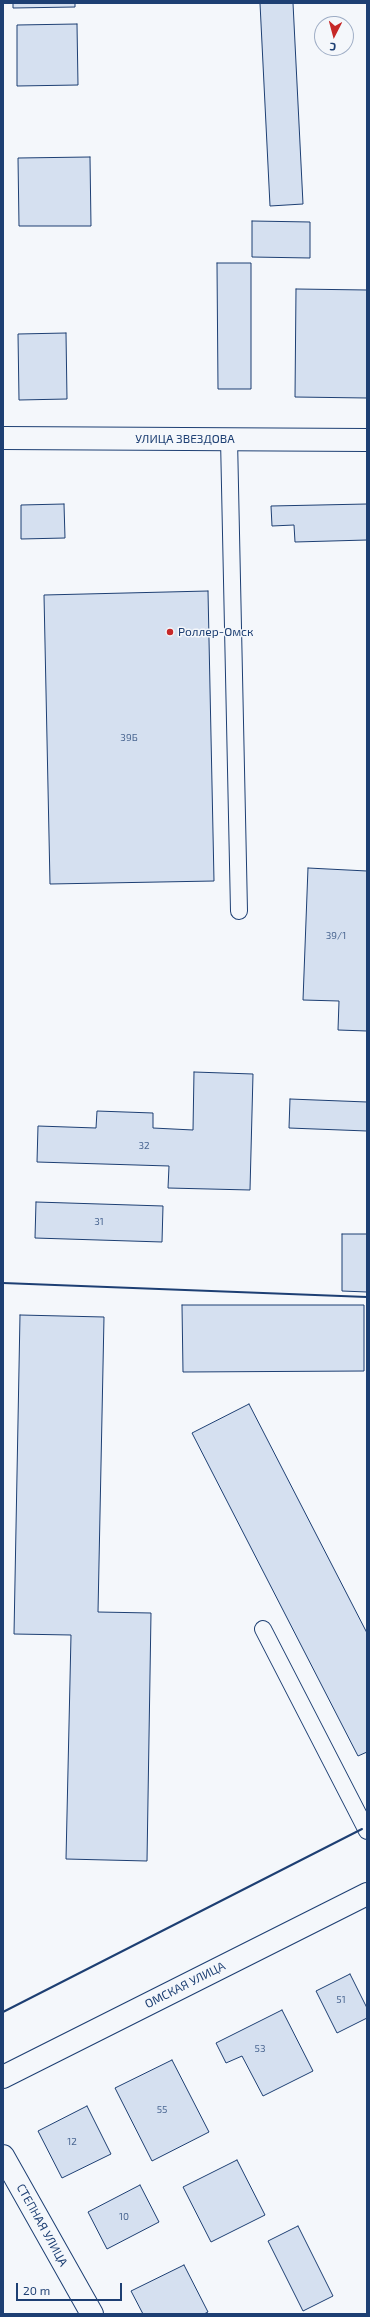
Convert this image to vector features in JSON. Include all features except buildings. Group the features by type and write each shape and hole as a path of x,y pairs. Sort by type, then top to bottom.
{"street":[{"name":"УЛИЦА ЗВЕЗДОВА","path":"3,438 367,440"},
{"name":"ОМСКАЯ УЛИЦА","path":"3,2077 367,1894"},
{"name":"СТЕПНАЯ УЛИЦА","path":"3,2156 92,2314"}],"lane":[{"path":"229,439 238,910"},
{"path":"264,1629 367,1831"}],"wall":[{"path":"3,1283 367,1297"},
{"path":"3,2012 362,1829"}],"place":[{"name":"Роллер-Омск","path":"170,632"}]}
